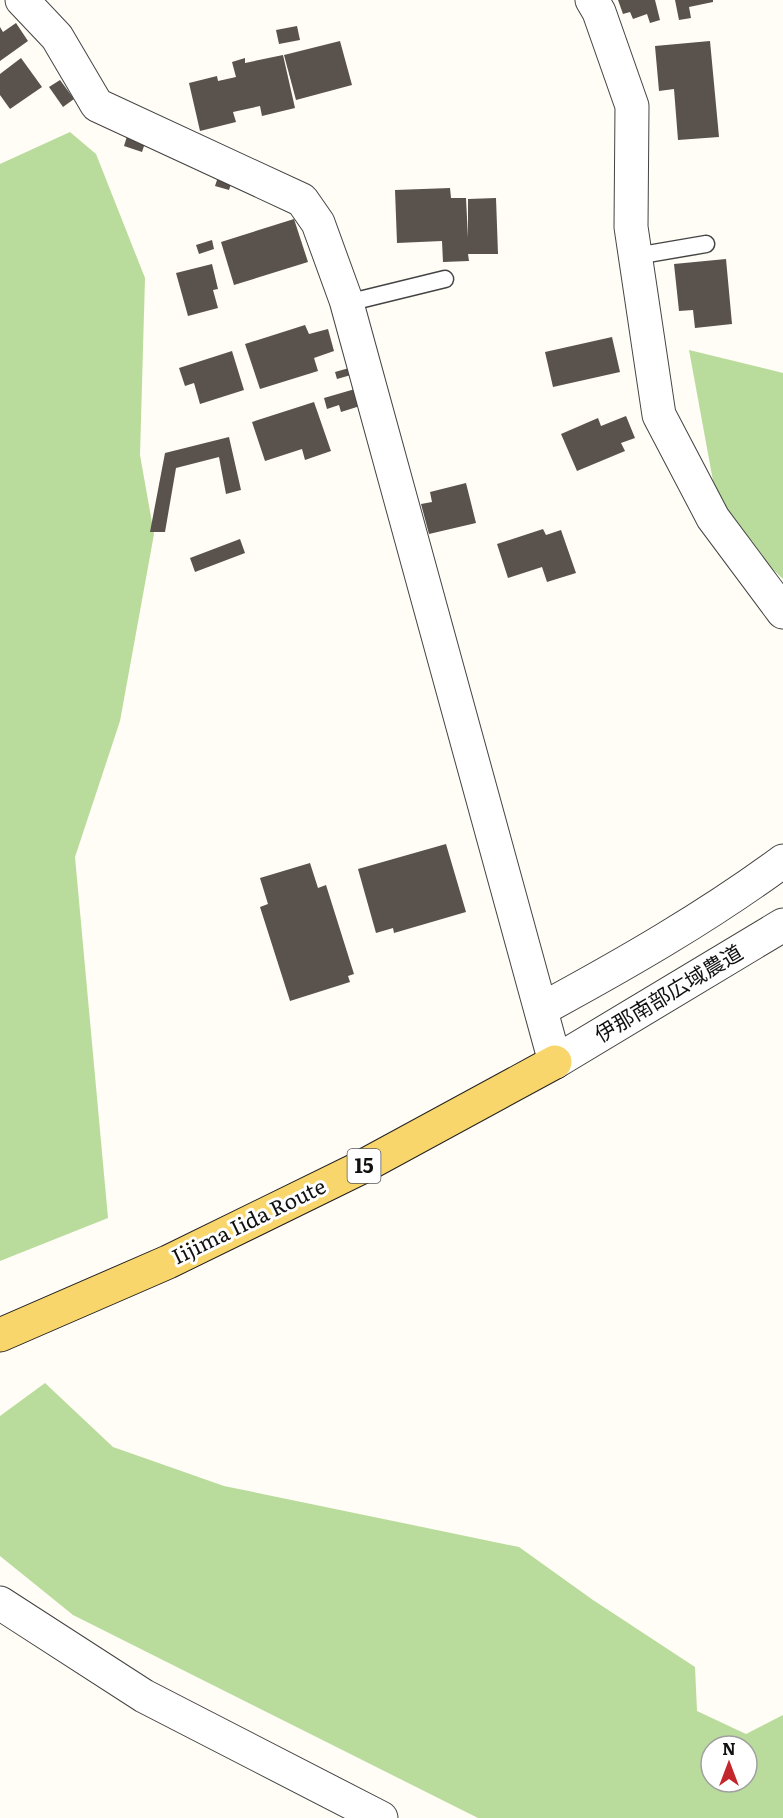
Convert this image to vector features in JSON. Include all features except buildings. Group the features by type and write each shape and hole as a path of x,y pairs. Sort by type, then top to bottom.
{"main road":[{"name":"Iijima Iida Route","path":"0,1335 168,1262 360,1168 555,1062"}],"street":[{"path":"22,0 57,38 97,105 302,200 318,223 347,303 555,1062"},
{"path":"592,0 599,12 632,106 631,226 659,415 713,518 783,612"},
{"path":"542,1009 625,964 783,861"},
{"name":"伊那南部広域農道","path":"555,1062 783,925"},
{"path":"0,1603 144,1696 381,1818"}],"lane":[{"path":"636,256 706,244"},
{"path":"347,303 445,279"}],"green space":[{"path":"70,132 96,154 145,278 140,455 154,534 120,721 75,857 108,1218 0,1261 0,164"},
{"path":"689,350 783,373 783,579 720,519"},
{"path":"45,1383 113,1447 224,1486 519,1547 593,1600 695,1667 697,1711 746,1734 783,1715 783,1818 478,1818 73,1615 0,1556 0,1416"}]}
